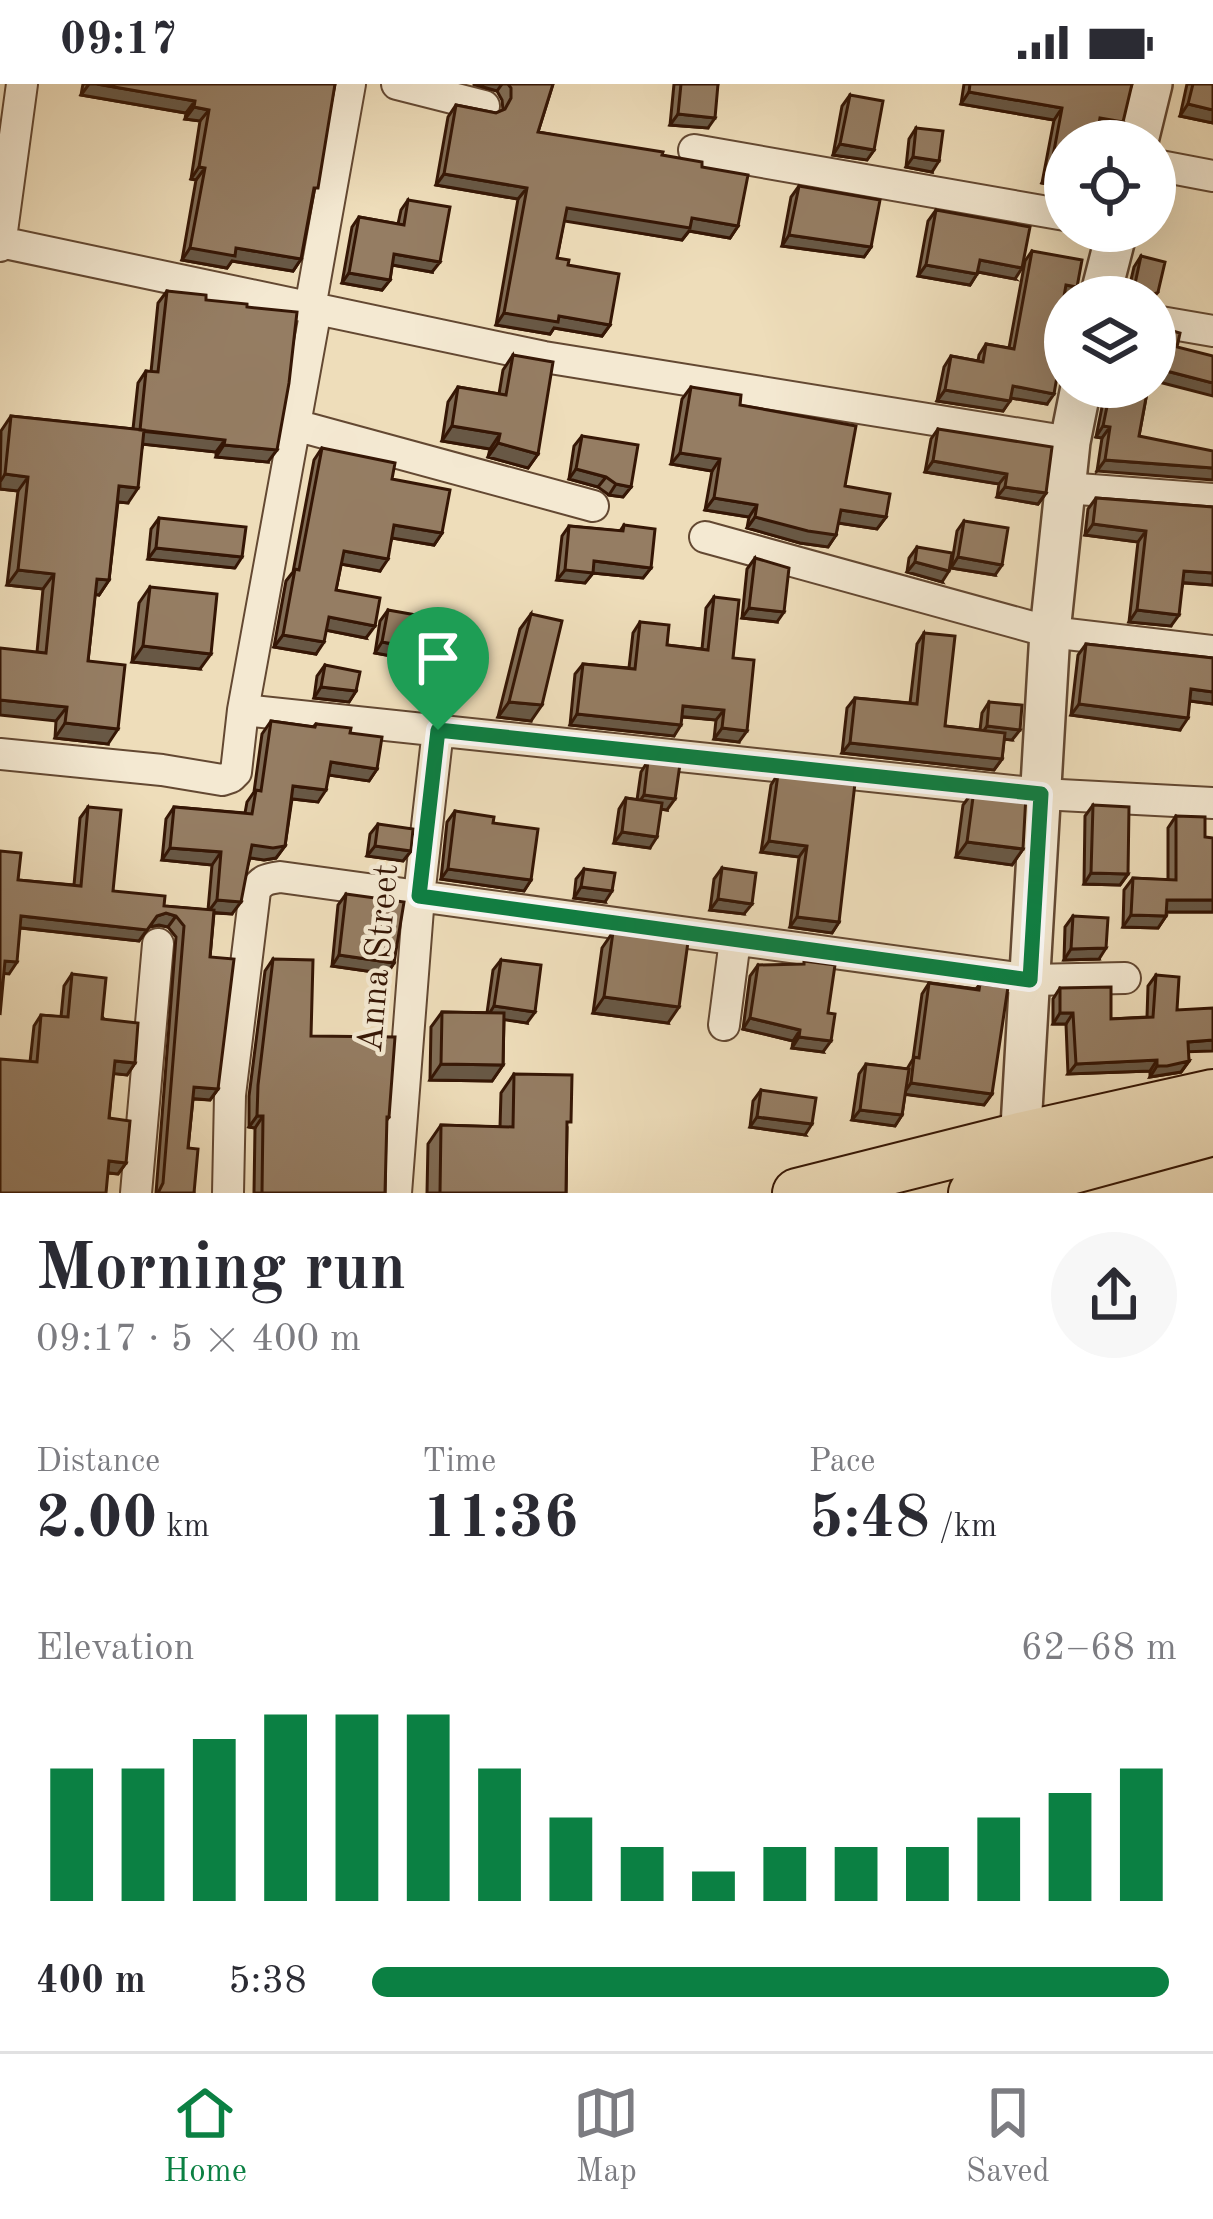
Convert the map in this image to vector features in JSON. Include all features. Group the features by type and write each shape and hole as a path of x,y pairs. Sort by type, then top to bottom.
{"main road":[{"path":"797,1193 1213,1094"},
{"path":"996,1189 1213,1131"}],"street":[{"path":"22,84 0,244 544,357 1070,442"},
{"path":"0,754 222,780 231,777 238,764 243,710 350,84"},
{"path":"397,84 484,106"},
{"path":"1143,120 1152,84"},
{"path":"694,150 1044,211"},
{"path":"1176,169 1213,176"},
{"path":"1176,325 1213,332"},
{"path":"996,1189 1020,1137 1050,632 1077,408"},
{"path":"295,425 593,506"},
{"path":"1065,488 1213,500"},
{"path":"705,537 1050,632 1213,651"},
{"path":"243,710 1041,794 1213,803"},
{"name":"Anna Street","path":"396,1193 419,896 438,730"},
{"path":"228,1193 230,1094 255,891 260,882 280,877 1030,980 1125,978"},
{"path":"724,1025 735,940"},
{"path":"136,1193 158,944"}],"building":[{"path":"97,84 335,84 301,259 236,248 235,256 190,248 205,168 199,167 209,110 194,107 195,101"},
{"path":"508,84 553,84 538,132 663,152 702,162 702,167 748,175 738,226 692,218 690,228 567,208 557,258 569,260 568,265 619,274 610,325 504,313 527,188 444,174 456,105 496,113 511,98"},
{"path":"681,84 718,84 715,118 678,114"},
{"path":"970,84 1132,84 1123,120 1060,120 1062,108 969,92"},
{"path":"1193,84 1213,84 1213,110 1188,104"},
{"path":"850,95 883,101 874,150 840,144"},
{"path":"916,128 943,131 939,161 913,157"},
{"path":"799,186 880,200 871,247 789,235"},
{"path":"408,200 450,207 440,262 394,254 390,280 349,273 359,217 404,225"},
{"path":"936,210 1030,227 1022,268 980,260 977,274 926,265"},
{"path":"1032,251 1082,260 1079,276 1044,276 1044,392 1013,386 1010,401 945,390 951,356 983,362 986,344 1014,349"},
{"path":"1141,256 1165,262 1162,276 1137,276"},
{"path":"167,291 297,312 277,450 140,430 146,371 158,372"},
{"path":"1176,332 1180,333 1177,347 1213,356 1213,383 1176,373"},
{"path":"513,355 553,362 538,454 498,443 500,434 452,426 458,387 506,395"},
{"path":"691,387 741,395 740,405 856,426 845,486 890,494 886,517 841,510 836,535 755,517 757,505 714,498 720,459 680,453"},
{"path":"1107,408 1144,408 1139,436 1213,451 1213,468 1105,460 1110,427 1103,426"},
{"path":"11,416 144,430 138,488 119,486 109,580 97,579 88,661 125,665 118,729 65,723 67,707 0,700 0,648 46,653 54,574 18,570 28,477 5,474"},
{"path":"938,429 1052,447 1046,493 1005,487 1007,474 933,461"},
{"path":"582,436 638,445 631,487 576,469"},
{"path":"322,448 395,463 392,479 450,490 442,533 394,525 388,559 344,551 336,590 380,598 375,626 329,617 324,642 283,635"},
{"path":"1096,498 1213,507 1213,573 1184,571 1179,615 1137,610 1146,531 1093,524"},
{"path":"159,518 246,527 242,557 156,548"},
{"path":"964,521 1008,528 1002,565 958,557"},
{"path":"624,525 655,529 651,568 594,561 593,573 565,570 569,526 623,531"},
{"path":"917,547 952,553 949,571 915,562"},
{"path":"755,558 789,568 784,612 749,608"},
{"path":"150,587 217,594 211,654 143,646"},
{"path":"714,597 739,600 733,658 754,660 747,731 722,728 724,710 683,706 681,725 577,714 583,664 635,669 640,622 669,625 667,645 708,650"},
{"path":"388,610 433,618 427,650 382,642"},
{"path":"531,614 562,621 542,705 509,702"},
{"path":"924,633 955,636 945,726 1005,733 1002,759 850,743 855,698 917,704"},
{"path":"1086,644 1213,658 1213,692 1191,689 1188,718 1079,704"},
{"path":"325,665 360,672 356,691 321,687"},
{"path":"989,702 1022,705 1020,730 987,726"},
{"path":"271,721 351,728 350,733 382,737 377,769 331,762 326,790 293,786 285,846 252,845 241,902 217,900 221,852 170,848 174,807 252,814 256,790 261,791"},
{"path":"648,761 680,764 675,799 644,795"},
{"path":"778,774 855,783 839,922 797,917 807,846 769,841"},
{"path":"974,790 1026,795 1023,849 967,842"},
{"path":"626,798 662,803 657,837 622,832"},
{"path":"1093,805 1129,807 1128,874 1091,873"},
{"path":"88,807 121,810 113,891 165,896 164,906 214,910 210,957 234,959 218,1089 194,1087 188,1148 198,1149 194,1193 158,1193 163,1183 184,926 176,916 157,916 147,930 21,916 17,962 5,961 0,1015 0,851 21,853 18,880 81,886"},
{"path":"455,811 494,817 493,823 538,829 531,880 448,869"},
{"path":"1176,816 1205,817 1205,837 1213,838 1213,900 1167,900 1166,916 1131,915 1133,878 1176,880"},
{"path":"378,824 413,829 411,851 375,846"},
{"path":"722,868 756,873 752,904 718,899"},
{"path":"584,869 615,873 612,891 581,887"},
{"path":"346,894 404,902 394,963 339,955"},
{"path":"1073,916 1108,918 1106,948 1071,949"},
{"path":"613,932 688,942 679,1007 604,997"},
{"path":"273,959 313,960 311,1036 395,1037 385,1193 262,1193 263,1116 257,1116 258,1085"},
{"path":"501,960 541,965 535,1012 494,1006"},
{"path":"804,961 835,965 828,1013 835,1014 831,1041 799,1037 800,1030 750,1018 758,965"},
{"path":"72,974 106,978 102,1019 138,1023 135,1063 115,1061 109,1118 130,1121 126,1163 109,1161 106,1193 0,1193 0,1059 37,1062 41,1015 68,1017"},
{"path":"1156,975 1179,977 1177,1010 1213,1008 1213,1040 1188,1042 1189,1061 1167,1066 1157,1066 1157,1060 1076,1064 1073,1013 1060,1013 1060,988 1111,987 1111,1019 1153,1017"},
{"path":"929,983 979,990 980,984 1008,987 992,1094 911,1083"},
{"path":"442,1012 504,1013 503,1065 441,1064"},
{"path":"866,1064 909,1069 902,1115 860,1110"},
{"path":"514,1074 572,1075 566,1193 440,1193 441,1125 513,1127"},
{"path":"761,1090 816,1098 812,1124 757,1117"}],"route":[{"path":"438,730 1041,794 1030,980 419,896 438,730"}]}
